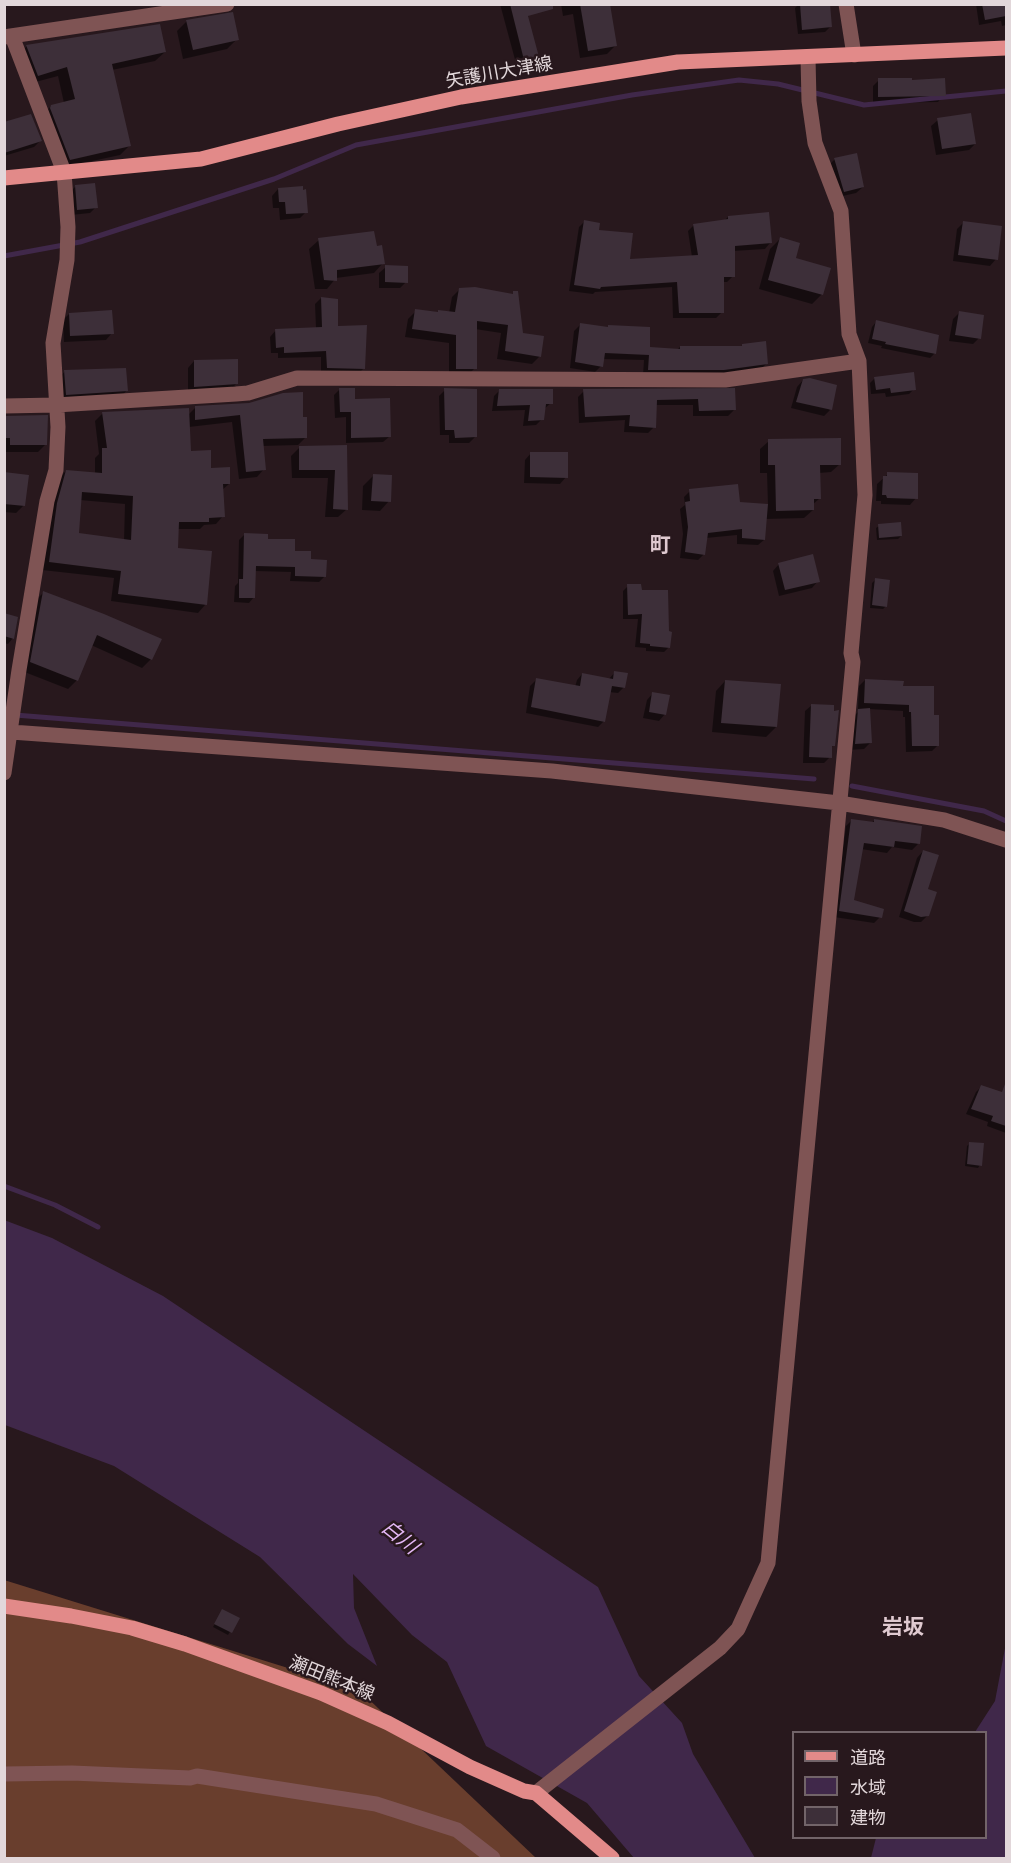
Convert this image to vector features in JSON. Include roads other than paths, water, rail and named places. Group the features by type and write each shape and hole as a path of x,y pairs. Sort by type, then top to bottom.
{"main road":[{"name":"矢護川大津線","path":"4,178 201,159 338,124 461,97 678,62 1006,48"},
{"name":"瀬田熊本線","path":"4,1606 132,1628 185,1644 321,1693 388,1723 470,1767 524,1791 541,1789 612,1858"}],"street":[{"path":"4,773 47,501 56,470 58,427 53,343 67,260 68,227 64,172 8,36 227,4"},
{"path":"846,4 854,55"},
{"path":"541,1789 720,1648 738,1629 768,1563 853,662 851,653 865,495 859,361 849,334 841,212 815,143 809,101 808,58"},
{"path":"4,406 248,393 297,378 725,380 859,361"},
{"path":"11,732 552,771 839,803 944,820 1006,840"},
{"path":"4,1774 72,1773 190,1778 197,1776 376,1804 456,1830 492,1858"}],"water":[{"name":"白川","path":"4,1220 52,1238 163,1296 598,1587 639,1676 682,1723 693,1754 755,1858 634,1858 587,1803 486,1746 447,1662 412,1635 353,1574 354,1608 377,1666 348,1644 260,1557 114,1466 5,1425"},
{"path":"1006,1643 1006,1858 871,1858 876,1839 987,1839 987,1731 976,1731 995,1701"}],"waterway":[{"path":"4,256 80,242 274,179 356,145 632,95 739,80 778,84 864,105 1006,91"},
{"path":"15,715 814,779"},
{"path":"852,786 984,811 1006,821"},
{"path":"4,1186 55,1205 98,1227"}],"district":[{"name":"町","path":"660,545"},
{"name":"岩坂","path":"903,1627"}]}
